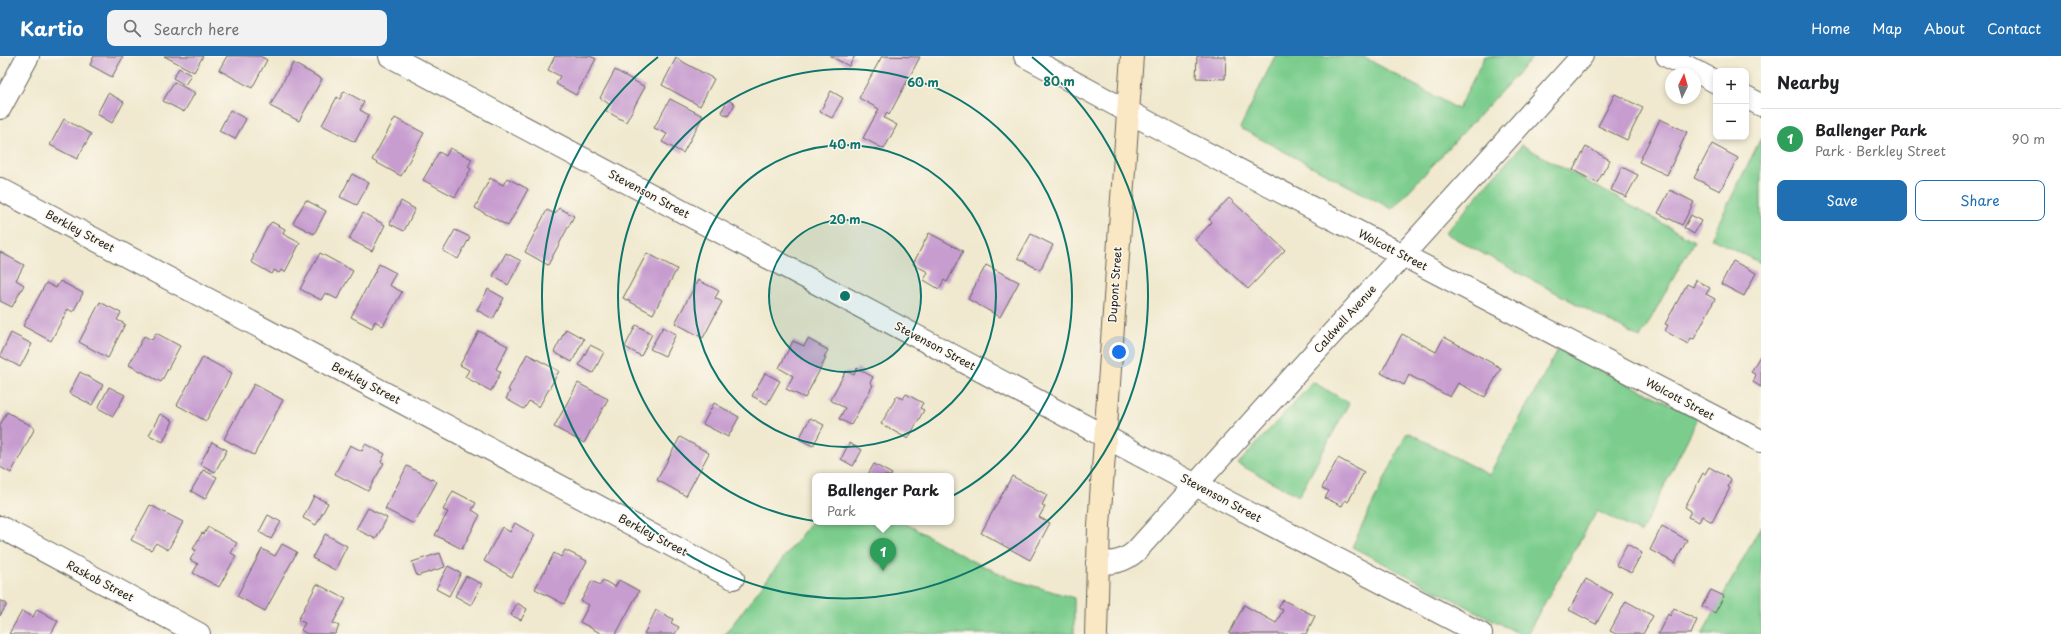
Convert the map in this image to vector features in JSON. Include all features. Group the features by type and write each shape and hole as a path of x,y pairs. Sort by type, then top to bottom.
{"street":[{"path":"0,108 28,56"},
{"name":"Stevenson Street","path":"390,56 1196,485 1481,634"},
{"name":"Wolcott Street","path":"1025,56 1761,441"},
{"name":"Dupont Street","path":"1096,634 1097,563 1132,56"},
{"name":"Caldwell Avenue","path":"1097,563 1117,563 1130,557 1582,56"},
{"path":"1667,56 1713,80"},
{"path":"1749,99 1761,105"},
{"name":"Berkley Street","path":"0,189 733,578"},
{"name":"Raskob Street","path":"0,528 199,634"}],"green space":[{"path":"1275,56 1362,56 1458,109 1485,56 1534,56 1392,209 1240,128"},
{"path":"1761,138 1761,263 1711,238"},
{"path":"1522,145 1694,241 1640,338 1445,233"},
{"path":"1558,349 1698,418 1641,533 1597,511 1527,634 1520,634 1352,547 1407,432 1489,475"},
{"path":"1313,382 1349,403 1299,496 1238,464"},
{"path":"812,521 812,525 908,525 970,560 1017,581 1074,598 1074,634 725,634"},
{"path":"1761,526 1761,634 1702,634"}],"building":[{"path":"94,56 123,57 112,77 90,65"},
{"path":"164,56 203,56 194,72"},
{"path":"227,56 260,56 267,60 252,88 219,70"},
{"path":"555,56 590,56 596,59 576,95 556,84 560,76 548,70"},
{"path":"830,56 855,56 849,66"},
{"path":"882,56 920,57 889,115 887,113 884,118 897,125 884,149 863,138 879,109 859,98"},
{"path":"1197,56 1226,56 1225,79 1196,78"},
{"path":"676,58 714,79 700,106 662,85"},
{"path":"293,63 322,79 299,121 270,106"},
{"path":"179,68 191,75 185,85 173,78"},
{"path":"615,70 645,87 626,122 606,111 609,104 600,98"},
{"path":"174,82 195,93 184,112 163,101"},
{"path":"344,91 364,102 360,110 369,115 355,142 322,125 337,97 340,99"},
{"path":"831,91 843,98 832,118 820,112"},
{"path":"108,93 124,102 112,123 97,114"},
{"path":"1615,94 1643,108 1627,140 1598,126"},
{"path":"670,99 703,116 683,153 662,142 667,134 654,128"},
{"path":"728,100 735,104 728,116 721,112"},
{"path":"230,110 246,119 235,139 219,131"},
{"path":"395,118 424,133 401,176 372,160"},
{"path":"64,119 91,134 77,159 50,145"},
{"path":"1660,119 1687,132 1667,175 1639,162"},
{"path":"1712,144 1738,158 1720,191 1694,178"},
{"path":"1586,147 1610,160 1597,183 1573,170"},
{"path":"450,148 472,159 468,167 471,169 455,197 423,180 439,152 446,156"},
{"path":"1622,167 1638,175 1626,197 1611,190"},
{"path":"352,174 369,183 357,205 340,197"},
{"path":"490,178 503,185 507,178 528,189 508,226 475,208"},
{"path":"1670,190 1694,202 1682,225 1658,213"},
{"path":"1229,198 1285,250 1248,289 1195,240 1212,222 1209,219"},
{"path":"306,200 326,211 314,234 293,223"},
{"path":"401,201 415,209 404,231 390,224"},
{"path":"559,208 574,216 548,265 525,252 547,210 555,214"},
{"path":"363,213 385,225 372,251 349,239"},
{"path":"1691,215 1701,221 1694,234 1684,228"},
{"path":"272,222 285,229 283,234 300,243 285,272 281,270 279,273 274,270 272,274 251,262 268,226"},
{"path":"455,230 470,237 458,259 443,251"},
{"path":"929,233 963,251 947,282 944,280 939,289 924,280 928,272 913,264"},
{"path":"1031,234 1053,245 1040,270 1018,258"},
{"path":"0,252 24,265 16,280 24,285 12,307 0,301"},
{"path":"320,253 353,271 337,299 325,293 321,300 300,289"},
{"path":"506,253 521,261 508,285 493,276"},
{"path":"647,253 677,269 653,314 623,298"},
{"path":"1733,261 1756,273 1744,296 1721,284"},
{"path":"379,264 396,273 389,285 402,292 383,326 375,321 372,328 351,317"},
{"path":"986,265 1019,282 1000,317 968,299"},
{"path":"698,280 719,291 715,298 722,302 703,338 675,323"},
{"path":"1696,280 1710,288 1706,294 1715,299 1694,339 1691,338 1688,344 1665,331 1668,325 1665,324 1687,284 1693,287"},
{"path":"60,281 83,293 73,312 68,309 51,341 23,326 46,283 56,288"},
{"path":"488,289 504,298 493,319 477,310"},
{"path":"100,302 121,313 117,320 125,324 108,358 79,342"},
{"path":"636,325 652,334 641,356 625,347"},
{"path":"663,327 676,334 665,356 650,349"},
{"path":"566,329 584,339 572,362 554,352"},
{"path":"479,331 508,346 496,369 501,372 491,391 465,377 469,370 460,365"},
{"path":"11,333 32,344 20,367 0,356"},
{"path":"156,333 180,346 161,382 129,365 144,336 152,340"},
{"path":"1402,334 1436,352 1444,337 1501,368 1485,397 1458,383 1450,397 1409,375 1404,385 1381,373"},
{"path":"808,339 828,350 824,357 826,358 805,398 786,389 793,376 779,368 793,341 804,346"},
{"path":"590,345 604,352 593,373 579,365"},
{"path":"527,354 559,371 539,407 529,401 524,409 506,399 510,391 508,390"},
{"path":"1761,354 1761,387 1753,382 1756,375 1751,372"},
{"path":"203,357 232,373 206,421 177,405"},
{"path":"857,368 873,377 870,383 873,385 851,425 839,419 845,408 830,400 846,371 854,375"},
{"path":"80,372 103,385 92,405 69,393"},
{"path":"765,373 780,381 767,404 752,396"},
{"path":"578,383 608,399 584,443 554,427"},
{"path":"254,384 283,400 254,455 224,439"},
{"path":"109,387 125,395 113,416 98,408"},
{"path":"906,394 923,403 920,408 924,410 908,439 881,424 897,396 903,399"},
{"path":"714,403 739,417 728,437 703,424"},
{"path":"7,412 35,428 11,473 0,467 0,425"},
{"path":"160,414 173,421 163,442 149,435"},
{"path":"810,418 824,425 813,446 799,439"},
{"path":"680,437 709,453 686,496 657,480"},
{"path":"212,442 227,450 215,472 200,464"},
{"path":"849,443 862,450 853,466 841,459"},
{"path":"365,444 385,454 381,462 384,463 368,491 335,474 350,445 362,451"},
{"path":"1338,458 1364,472 1348,502 1345,500 1342,506 1325,498 1329,491 1322,488"},
{"path":"874,464 890,473 869,473"},
{"path":"407,466 437,482 414,524 385,509"},
{"path":"1709,467 1731,479 1728,487 1730,488 1712,522 1702,516 1699,522 1688,517 1691,511 1685,507 1703,473 1705,474"},
{"path":"203,470 217,477 205,499 191,491"},
{"path":"1012,476 1047,495 1042,505 1045,507 1039,517 1050,523 1030,560 981,533"},
{"path":"453,491 476,503 472,510 480,515 462,549 435,535 448,512 443,510"},
{"path":"314,496 328,503 316,525 303,518"},
{"path":"150,505 183,522 168,550 156,543 151,550 131,540"},
{"path":"368,508 387,518 376,539 356,529"},
{"path":"268,515 281,522 271,539 259,532"},
{"path":"515,523 535,535 512,577 484,561 502,527 510,532"},
{"path":"1662,526 1687,540 1675,563 1650,550"},
{"path":"208,527 237,543 231,553 236,556 219,587 193,573 198,564 190,560 196,550 193,549 202,533 204,534"},
{"path":"325,534 347,546 335,570 312,558"},
{"path":"282,544 297,552 265,611 237,596 262,549 275,556"},
{"path":"1627,544 1642,553 1631,573 1616,565"},
{"path":"565,550 587,561 564,604 535,589 554,553 561,557"},
{"path":"440,553 445,567 417,576 412,562"},
{"path":"448,566 461,573 449,596 436,589"},
{"path":"466,576 482,584 471,605 455,596"},
{"path":"1586,579 1613,594 1596,624 1569,610"},
{"path":"603,580 615,587 619,580 639,591 616,634 602,634 580,622 589,605 581,601 592,581 600,585"},
{"path":"317,584 346,599 333,623 339,626 335,634 307,634 301,630 305,623 298,620"},
{"path":"1711,590 1724,596 1715,613 1702,606"},
{"path":"0,600 7,604 0,616"},
{"path":"1283,600 1315,616 1306,634 1229,634 1244,605 1276,623 1283,610 1278,608"},
{"path":"1626,601 1653,616 1643,634 1616,634 1610,631"},
{"path":"517,603 527,609 521,620 511,615"},
{"path":"1674,608 1697,620 1691,634 1658,634 1668,614 1670,616"},
{"path":"37,609 58,621 51,634 9,634 22,611 33,617"},
{"path":"656,610 673,619 671,623 679,627 675,634 644,634"}],"place":[{"name":"Ballenger Park","path":"883,571"}]}
